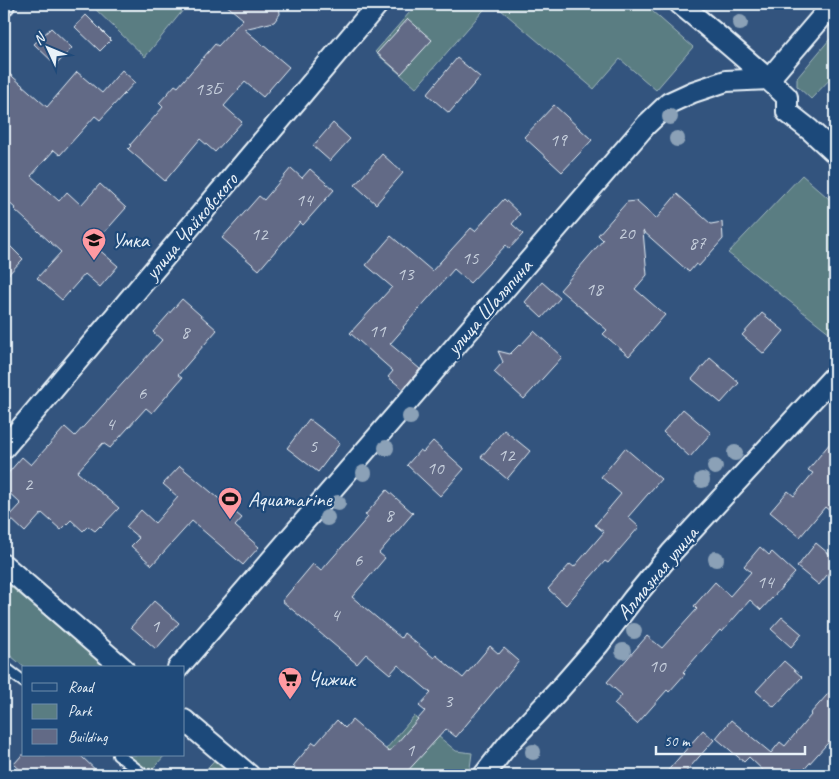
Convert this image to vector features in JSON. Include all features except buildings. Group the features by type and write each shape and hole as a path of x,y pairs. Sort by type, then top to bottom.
{"street":[{"name":"улица Чайковского","path":"4,448 378,4"},
{"path":"680,4 787,96 787,112 835,153"},
{"path":"769,79 833,4"},
{"name":"улица Шаляпина","path":"180,666 646,125 669,103 693,92 726,81 769,79"},
{"name":"Алмазная улица","path":"484,775 509,743 599,644 671,553 835,375"},
{"path":"4,565 121,666"},
{"path":"185,721 249,775"}],"lane":[{"path":"4,668 22,681"},
{"path":"119,756 144,775"}],"green space":[{"path":"90,4 188,4 145,57"},
{"path":"417,4 489,4 416,88 375,52"},
{"path":"494,4 644,4 693,47 656,90 620,59 594,89"},
{"path":"835,33 835,74 811,99 797,86 797,78"},
{"path":"802,175 835,204 835,337 728,253"},
{"path":"4,581 104,666 23,666 4,650"},
{"path":"414,716 456,751 472,753 469,775 364,775"},
{"path":"219,755 237,775 201,775"},
{"path":"129,756 164,756 149,773"}],"place":[{"name":"Умка","path":"94,261"},
{"name":"Aquamarine","path":"230,520"},
{"name":"Чижик","path":"290,700"}]}
